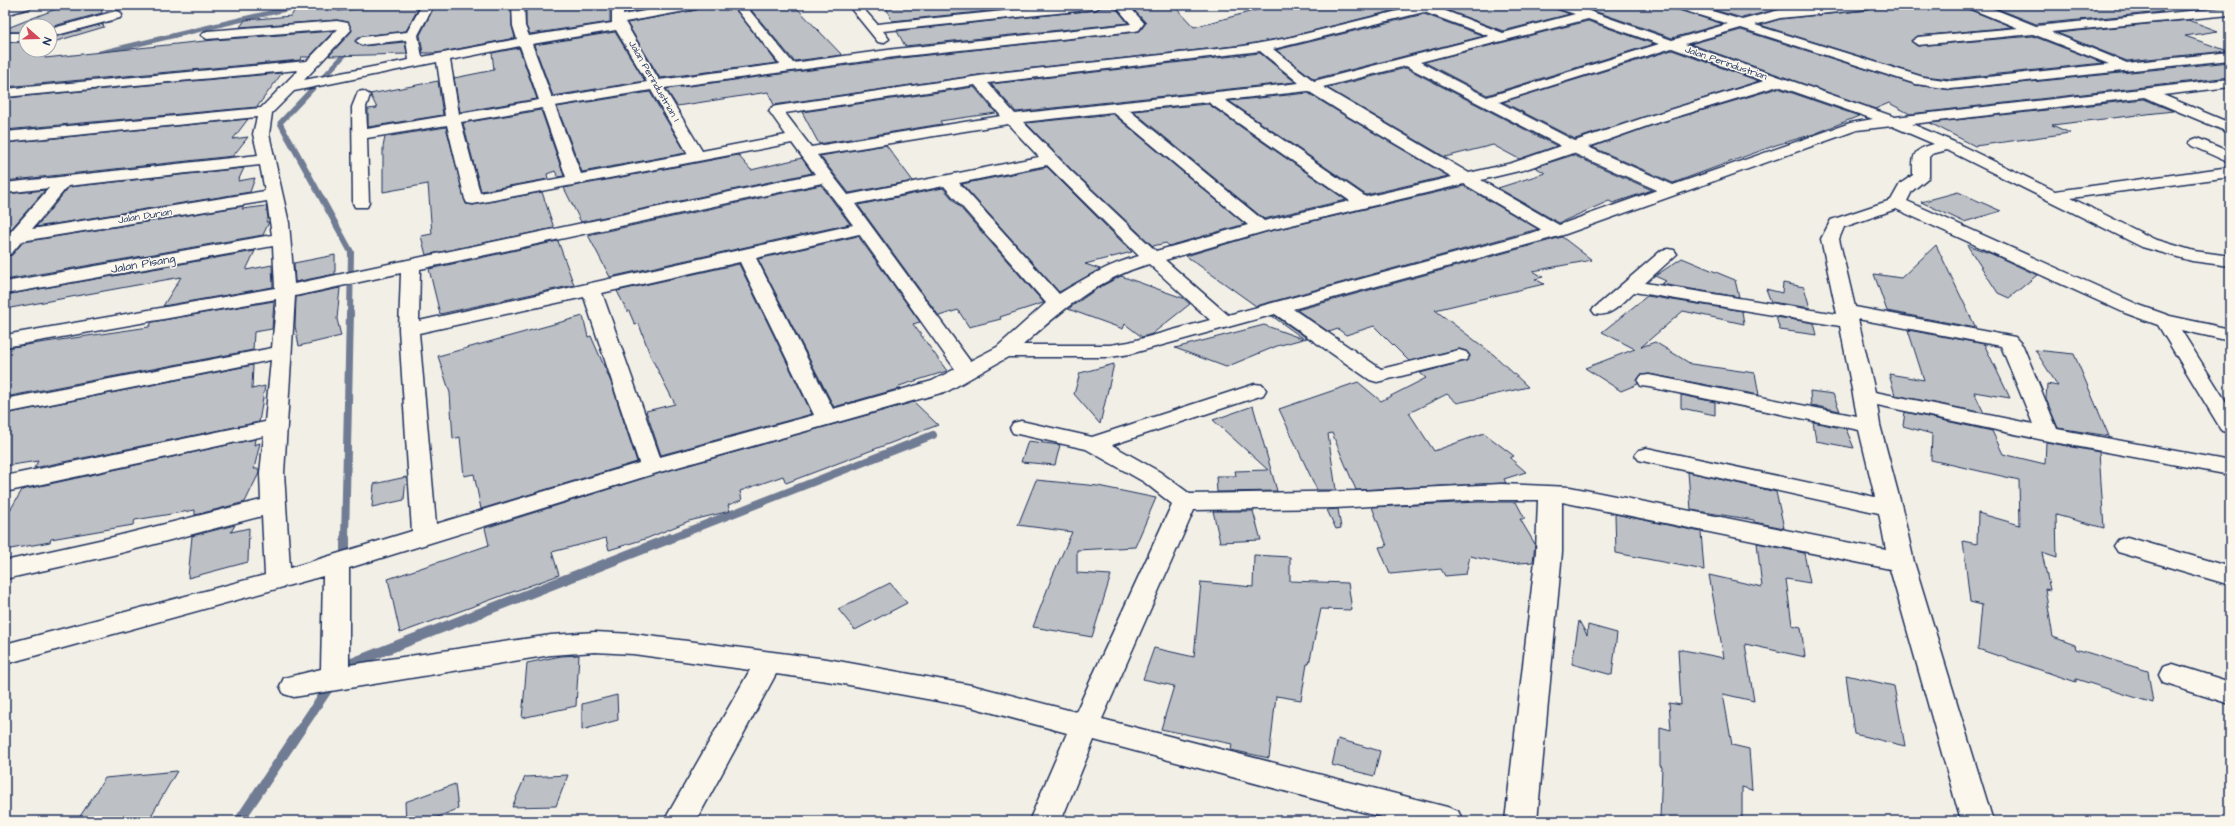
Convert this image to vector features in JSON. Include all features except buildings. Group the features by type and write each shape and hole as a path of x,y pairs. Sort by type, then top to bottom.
{"street":[{"path":"5,11 26,5"},
{"path":"416,62 412,35 428,5"},
{"path":"518,5 518,26 548,103 553,123 575,180"},
{"path":"618,5 619,23"},
{"path":"297,86 619,23 696,5"},
{"path":"739,5 789,67"},
{"path":"854,5 895,53"},
{"path":"874,28 1096,5"},
{"path":"359,135 655,85 895,53 1135,27 1138,23 1121,5"},
{"name":"Jalan Perindustrian","path":"1560,5 1892,121 1949,145 2148,243 2192,256 2230,261"},
{"path":"1680,5 1921,82 1935,84 1951,85 2230,56"},
{"path":"1485,102 1672,44 1740,25 1795,12 1868,5"},
{"path":"1973,5 2124,66"},
{"path":"2192,5 2230,18"},
{"path":"967,371 808,152 795,138 776,112 780,108 978,80 1263,47 1431,6 1503,37"},
{"path":"1918,41 2230,11"},
{"path":"58,31 116,15"},
{"path":"808,152 1010,119 1311,86 1588,15"},
{"name":"Jalan Perindustrian 1","path":"619,23 697,156"},
{"path":"5,137 265,112 297,86 310,65 345,30 344,26 337,25 207,35"},
{"path":"362,41 412,35"},
{"path":"5,37 18,37"},
{"path":"1263,47 1311,86 1353,113 1557,231"},
{"path":"443,58 454,119 472,199 795,138"},
{"path":"1407,61 1576,148 1671,190"},
{"path":"5,93 310,65"},
{"path":"978,80 1010,119 1049,160 1151,257 1223,321"},
{"path":"5,654 278,581 652,467 940,386 1004,351 1057,304 1111,270 1151,257 1261,227 1362,202 1517,167 1576,148 1648,121 1779,81"},
{"path":"1004,351 1110,351 1130,348 1223,321 1280,309 1557,231 1855,126 2230,82"},
{"path":"2143,92 2230,128"},
{"path":"361,203 359,107 363,95"},
{"path":"1211,97 1362,202"},
{"path":"1117,108 1261,227"},
{"path":"265,112 261,134 274,195 281,240 285,292 277,426 272,473 278,581"},
{"path":"2197,143 2230,158"},
{"path":"1949,145 1926,151 1921,156 1922,177 1906,188 1897,203 1837,224 1830,239 1865,396 1869,425 1890,508 1901,562 1977,821"},
{"path":"5,188 267,159"},
{"path":"844,201 1049,160"},
{"path":"2050,196 2230,172"},
{"path":"2201,176 2230,186"},
{"path":"5,341 285,292 365,276 825,177"},
{"path":"948,181 1057,304"},
{"path":"9,243 63,182"},
{"name":"Jalan Durian","path":"9,243 274,195"},
{"path":"1897,203 2116,303 2166,321 2230,335"},
{"path":"409,329 746,256 864,228"},
{"name":"Jalan Pisang","path":"5,288 281,240"},
{"path":"1602,310 1668,254"},
{"path":"746,256 827,419"},
{"path":"411,266 409,329 425,536"},
{"path":"1630,286 2008,341 2013,346 2048,434"},
{"path":"591,290 652,467"},
{"path":"1280,309 1376,376 1459,356"},
{"path":"2166,321 2230,426"},
{"path":"5,406 282,352"},
{"path":"1649,381 1869,425"},
{"path":"1093,444 1254,390"},
{"path":"1865,396 2048,434 2230,468"},
{"path":"5,484 277,426"},
{"path":"1021,428 1093,444 1152,477 1185,502 1384,498 1495,490 1550,493 1901,562"},
{"path":"1647,455 1890,508"},
{"path":"1521,821 1549,552 1550,493"},
{"path":"1045,821 1084,727 1185,502"},
{"path":"5,570 113,546 273,505"},
{"path":"2127,546 2230,576"},
{"path":"330,679 335,669 334,564"},
{"path":"294,686 330,679 551,645 595,642 640,645 827,670 971,696 1084,727 1447,821"},
{"path":"680,821 768,663"},
{"path":"2173,675 2230,693"}],"waterway":[{"path":"100,53 303,5"},
{"path":"362,5 390,6 386,10"},
{"path":"288,138 280,123 369,29"},
{"path":"288,137 351,252 350,314"},
{"path":"345,539 350,313"},
{"path":"668,539 933,435"},
{"path":"342,667 671,538"},
{"path":"345,539 345,562"},
{"path":"239,821 331,684"}]}
